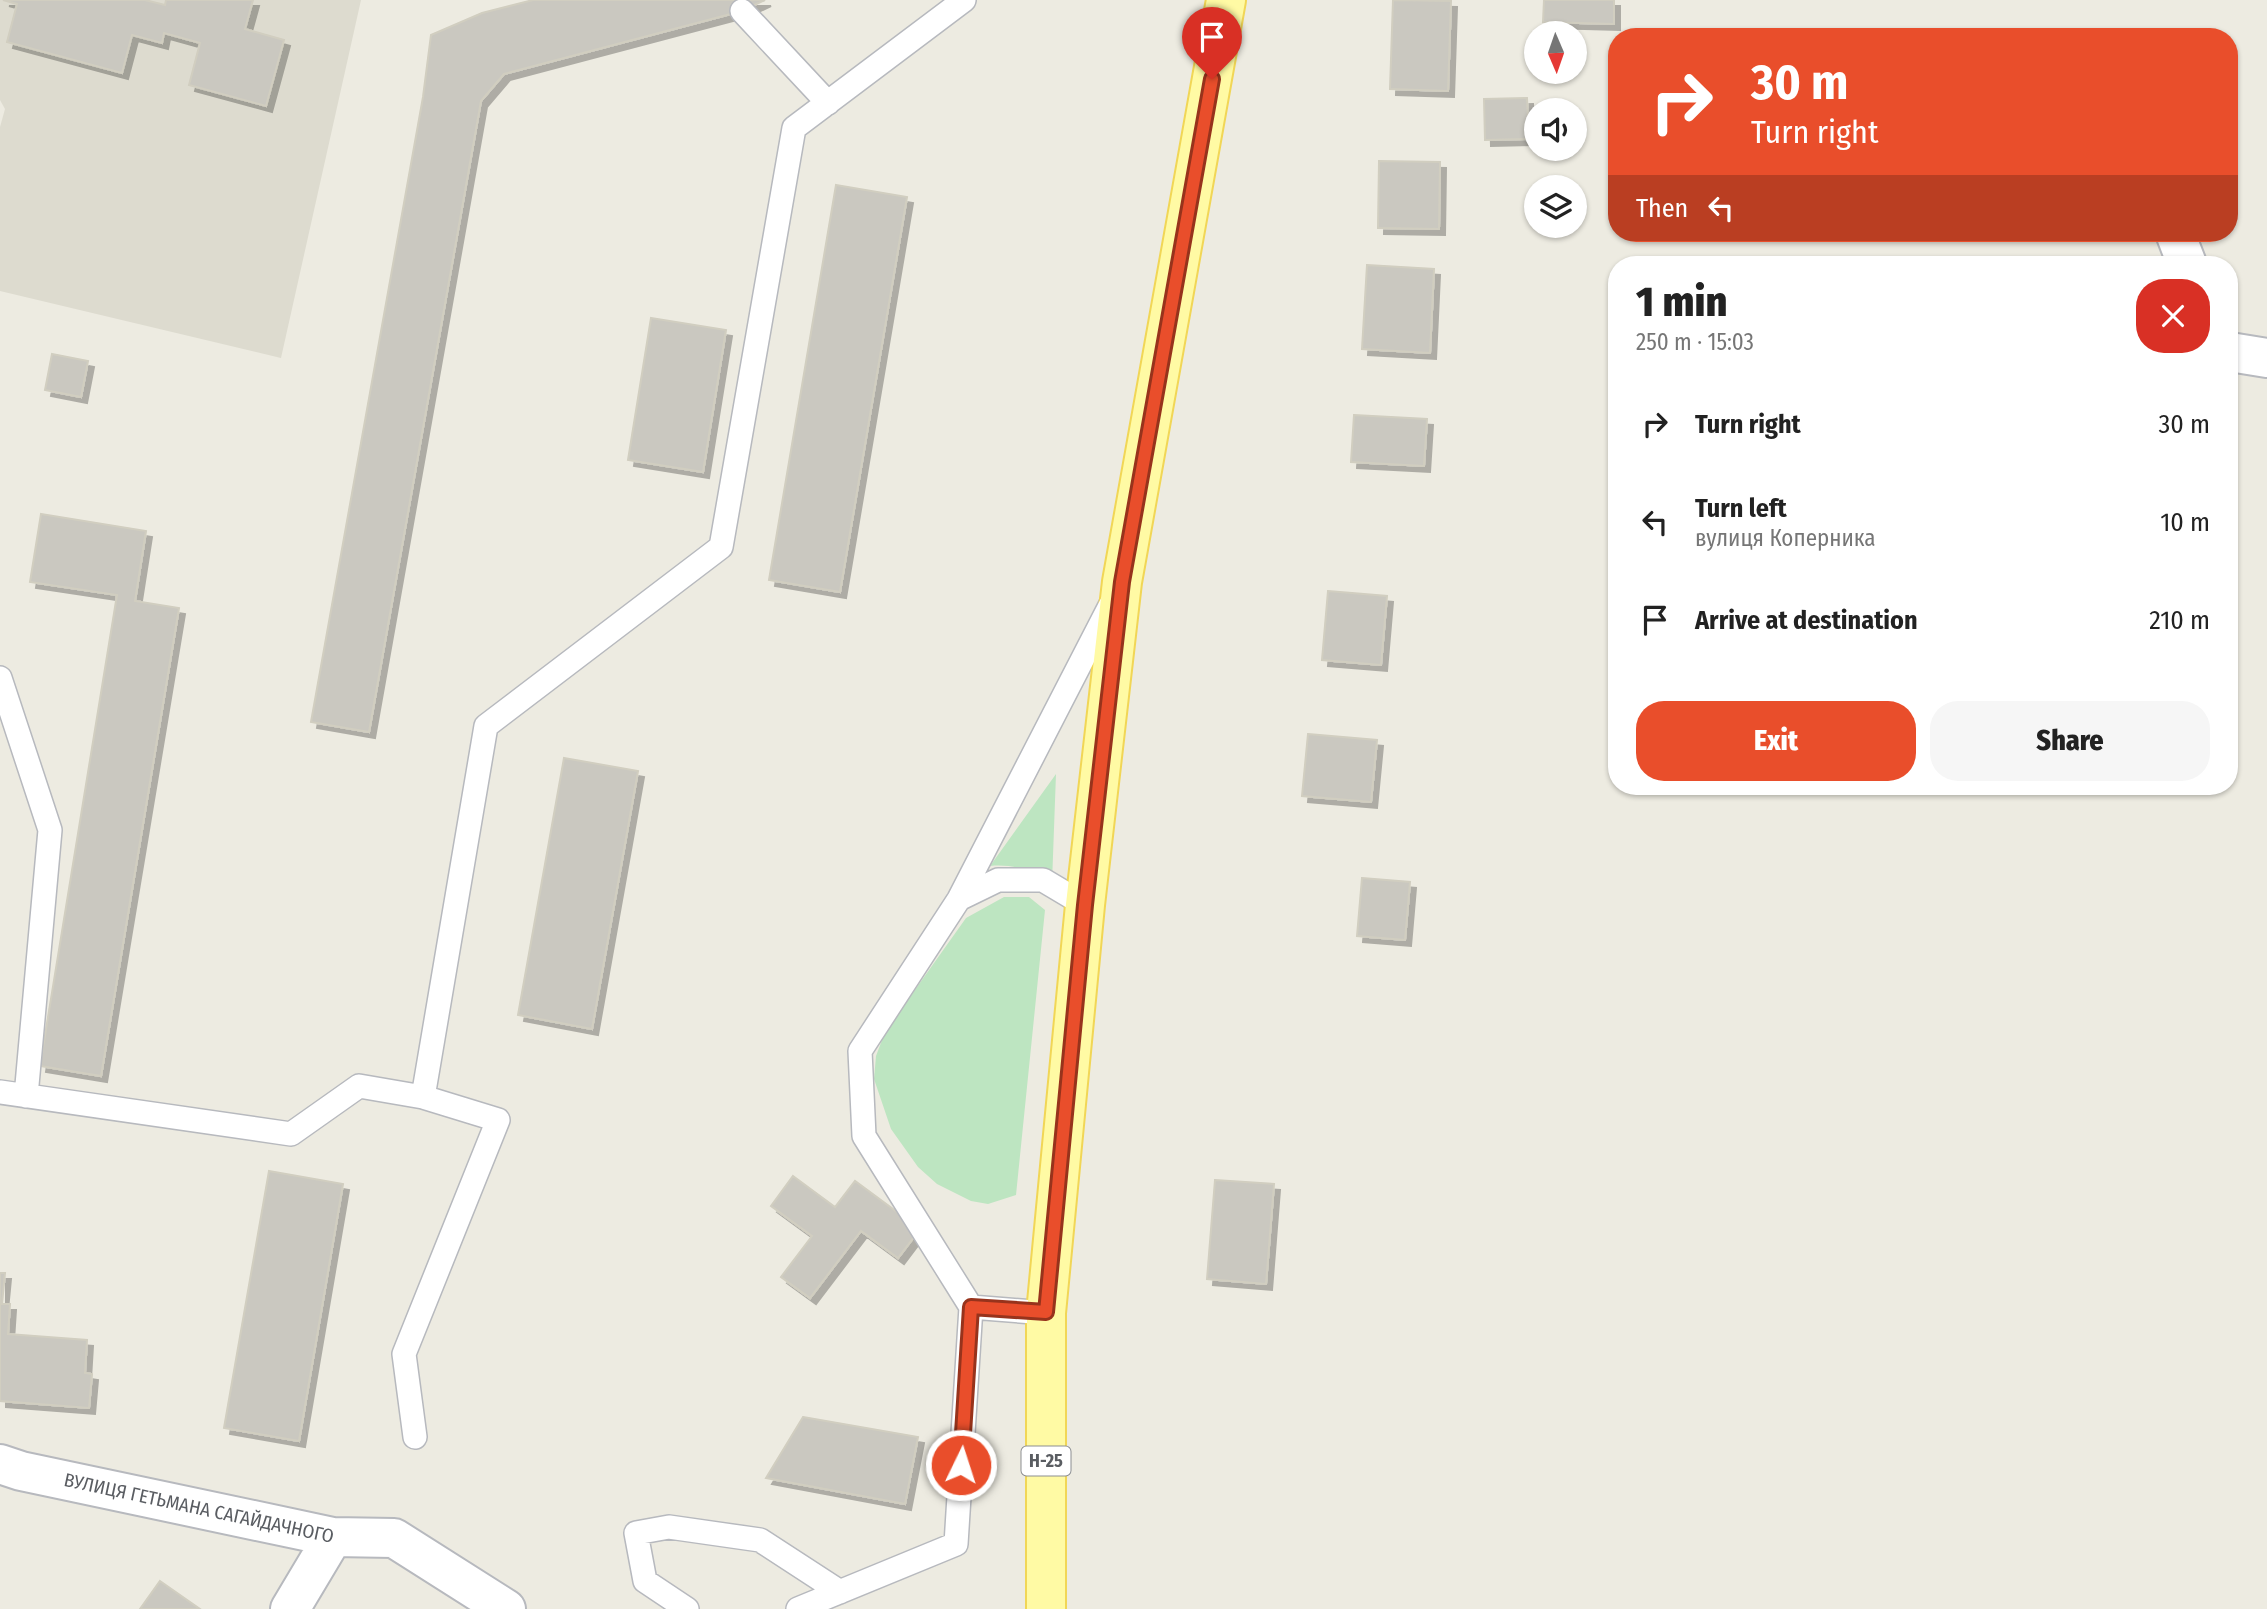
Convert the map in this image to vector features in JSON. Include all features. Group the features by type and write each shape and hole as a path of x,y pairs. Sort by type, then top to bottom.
{"main road":[{"name":"Н-25","path":"1046,1609 1046,1312 1085,905 1122,582 1226,0"}],"street":[{"path":"2238,353 2267,358"},
{"name":"ВУЛИЦЯ ГЕТЬМАНА САГАЙДАЧНОГО","path":"0,1464 22,1472 333,1537 394,1538 506,1609"},
{"path":"290,1609 333,1537"}],"lane":[{"path":"423,1097 486,726 720,547 794,128 964,0"},
{"path":"742,12 828,103"},
{"path":"797,1609 956,1544 971,1307 864,1136 860,1051 959,899 1122,582"},
{"path":"0,678 50,830 26,1096"},
{"path":"959,899 998,880 1043,880 1085,905"},
{"path":"0,1092 291,1134 359,1086 423,1097 498,1120 404,1354 415,1437"},
{"path":"971,1307 1046,1312"},
{"path":"687,1609 645,1581 636,1533 669,1527 760,1540 840,1592"}],"shaded area":[{"path":"0,0 361,0 281,358 0,291 0,127 5,109 0,100"}],"green space":[{"path":"1056,774 1052,883 1022,869 990,866"},
{"path":"1004,897 1029,897 1045,910 1016,1195 988,1204 971,1201 937,1184 918,1167 891,1129 874,1079 876,1056 885,1032 966,918"}],"building":[{"path":"3,0 145,0 165,5 166,0 253,0 245,29 284,40 266,106 189,85 200,43 164,33 162,43 132,35 122,73 7,42 17,4"},
{"path":"533,0 765,0 742,11 504,74 481,101 369,732 311,722 423,97 431,35 482,13"},
{"path":"1393,0 1451,1 1448,91 1390,89"},
{"path":"1544,0 1614,0 1614,24 1543,21"},
{"path":"1524,98 1524,139 1485,140 1484,99"},
{"path":"1379,161 1440,162 1439,229 1378,228"},
{"path":"836,185 907,197 840,592 769,580"},
{"path":"1367,265 1434,269 1430,353 1362,349"},
{"path":"651,318 726,330 703,472 628,460"},
{"path":"52,354 88,361 81,397 45,390"},
{"path":"1354,415 1427,419 1424,466 1351,462"},
{"path":"41,514 146,531 135,601 179,608 101,1076 40,1066 117,595 30,582"},
{"path":"1328,591 1387,596 1381,665 1322,660"},
{"path":"1308,734 1377,740 1371,802 1302,796"},
{"path":"564,758 638,771 592,1029 518,1015"},
{"path":"1362,878 1410,882 1405,940 1357,936"},
{"path":"269,1171 343,1184 299,1441 224,1428"},
{"path":"793,1176 835,1207 855,1181 920,1229 898,1258 861,1231 810,1298 781,1277 812,1236 771,1206"},
{"path":"1215,1180 1274,1184 1266,1284 1207,1279"},
{"path":"0,1273 5,1273 2,1304 10,1304 8,1334 87,1340 85,1373 92,1374 89,1408 0,1401"},
{"path":"803,1417 918,1437 905,1504 766,1478"},
{"path":"160,1581 200,1609 140,1609"}],"route":[{"path":"961,1465 971,1307 1046,1312 1085,905 1122,582 1212,79"}]}
